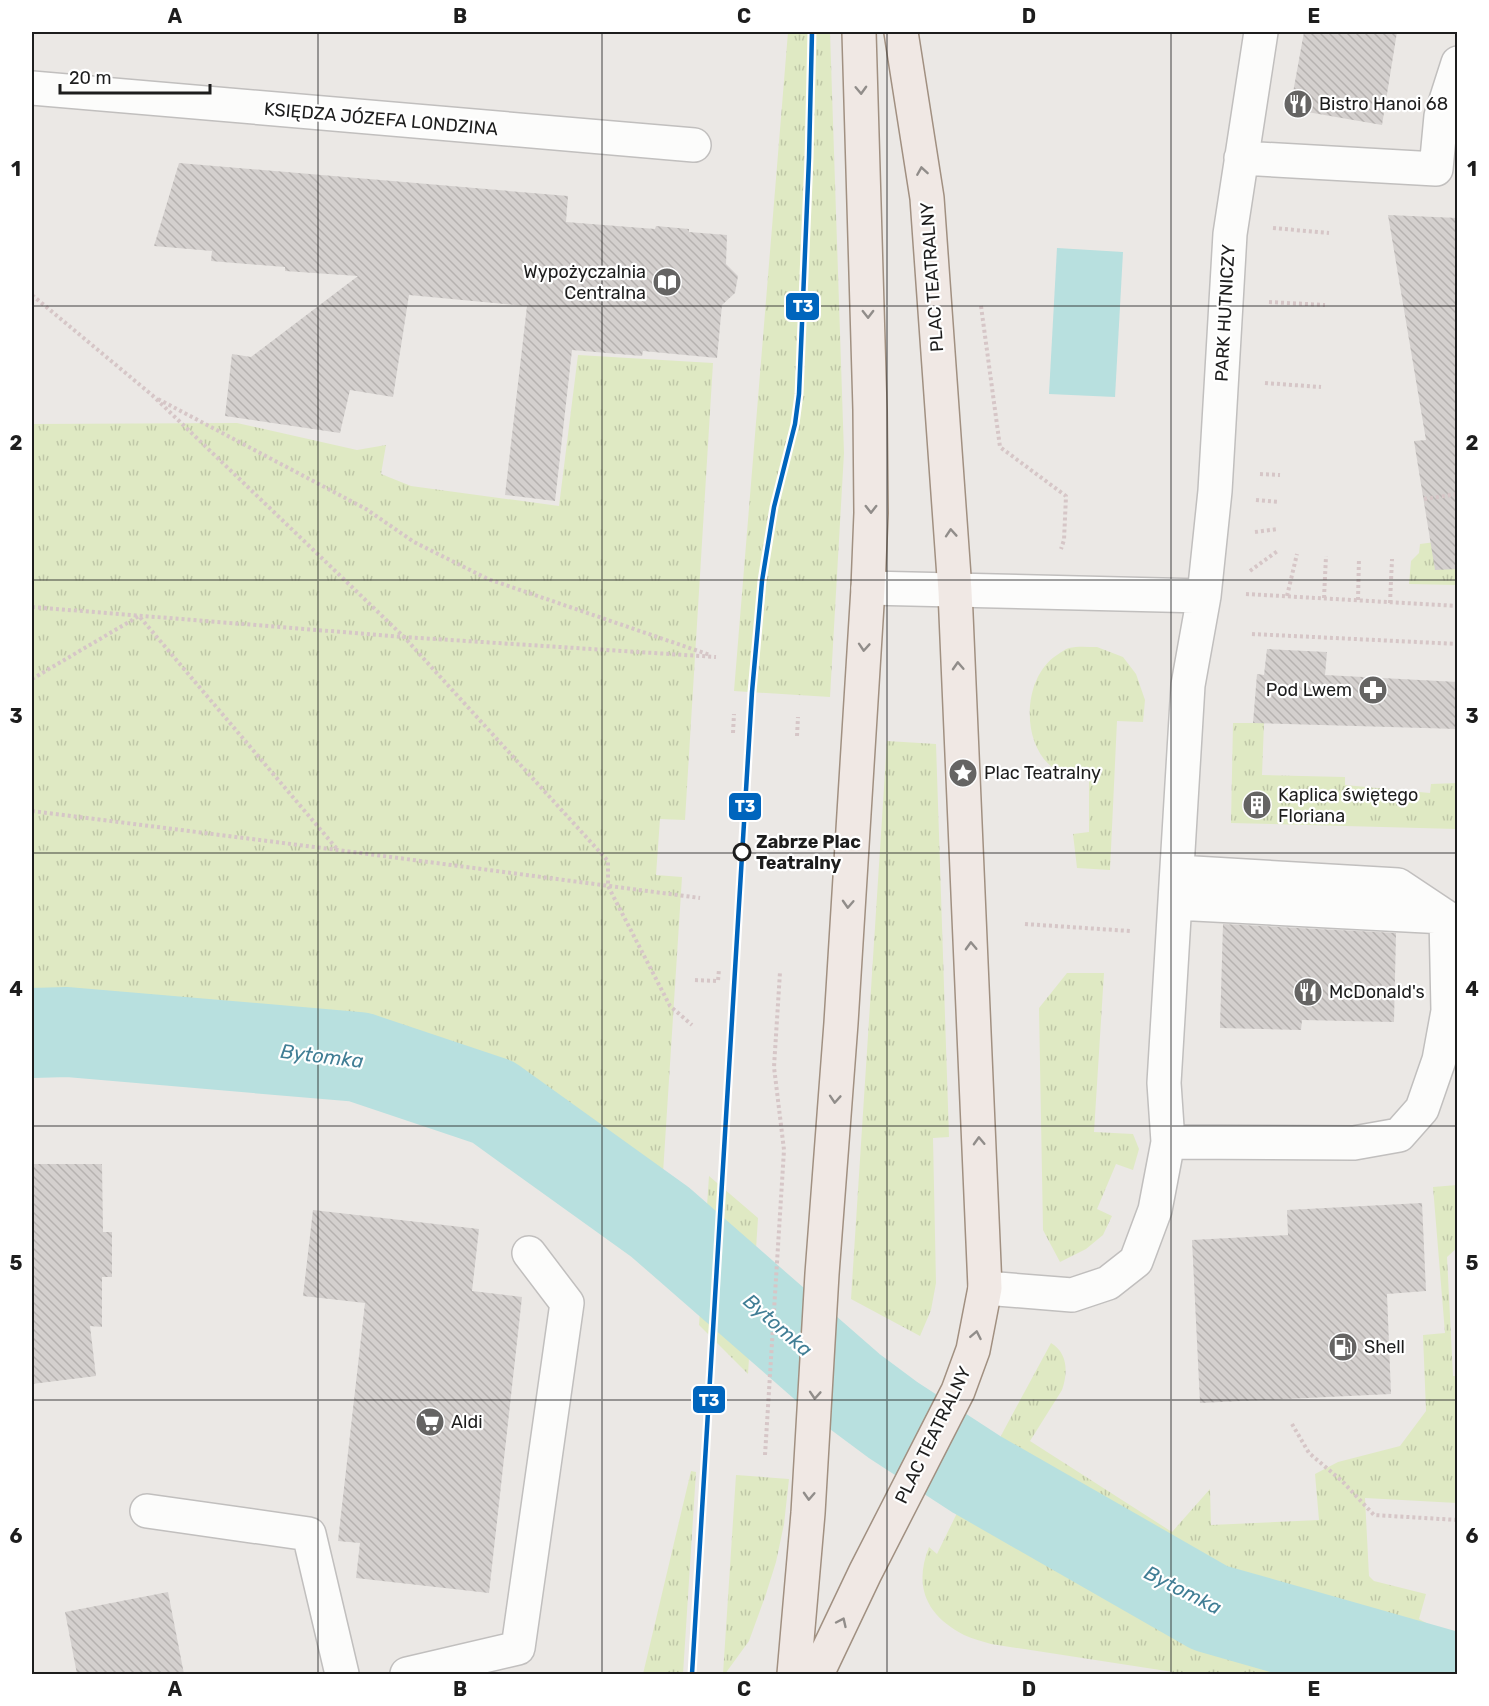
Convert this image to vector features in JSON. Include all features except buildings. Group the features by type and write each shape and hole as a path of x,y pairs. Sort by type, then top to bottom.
{"main road":[{"path":"795,1674 841,1023 871,513 860,32"},
{"name":"PLAC TEATRALNY","path":"817,1674 865,1573 958,1391 973,1350 985,1288 955,591 927,198 901,32"}],"street":[{"name":"PARK HUTNICZY","path":"985,1288 1072,1295 1108,1283 1136,1261 1155,1210 1168,1142 1164,1083 1188,684 1204,596 1215,490 1230,234 1261,32"},
{"path":"1241,158 1436,169 1441,116 1458,63"},
{"name":"KSIĘDZA JÓZEFA LONDZINA","path":"32,88 694,145"},
{"path":"868,588 1204,596"},
{"path":"1168,1142 1354,1143 1399,1135 1422,1109 1439,1060 1448,1011 1446,917 1175,903"},
{"path":"407,1674 519,1648 567,1303 529,1253"},
{"path":"147,1511 309,1534 342,1674"}],"path":[{"path":"1268,228 1329,232"},
{"path":"32,295 152,395 404,637 608,861 608,886 670,1006 692,1025"},
{"path":"980,299 1000,447 1066,496 1064,540"},
{"path":"1278,303 1325,305"},
{"path":"1269,383 1321,387"},
{"path":"32,607 404,637 716,657 488,579 414,542 366,509 152,395"},
{"path":"1259,474 1280,475"},
{"path":"1424,499 1458,494"},
{"path":"1256,500 1279,502"},
{"path":"1254,532 1278,529"},
{"path":"1260,564 1279,550"},
{"path":"1287,596 1297,554"},
{"path":"1324,598 1326,556"},
{"path":"1358,600 1359,558"},
{"path":"1390,603 1392,559"},
{"path":"1204,596 1234,593 1458,606"},
{"path":"32,679 139,616"},
{"path":"139,616 338,850"},
{"path":"1252,634 1458,644"},
{"path":"733,733 734,714"},
{"path":"797,736 798,717"},
{"path":"32,811 700,898"},
{"path":"1025,924 1175,903"},
{"path":"695,980 718,981 719,969"},
{"path":"765,1455 784,1150 774,1067 780,972"},
{"path":"1292,1424 1309,1453 1374,1515 1458,1520"}],"green space":[{"path":"788,32 830,32 844,453 830,697 734,691"},
{"path":"578,355 713,363 685,820 660,819 656,875 682,877 662,1189 506,1087 349,1039 72,1016 32,1016 32,424 237,423 357,450 386,445 381,474 411,486 559,506"},
{"path":"1443,541 1457,570 1457,585 1409,584 1411,561 1419,553 1420,544"},
{"path":"1097,647 1123,657 1136,674 1145,700 1143,722 1117,721 1110,870 1077,868 1073,834 1089,832 1089,777 1062,773 1046,761 1031,731 1030,714 1031,696 1045,666 1067,649"},
{"path":"1233,723 1264,723 1262,775 1345,777 1345,785 1430,793 1431,784 1457,783 1457,829 1231,823"},
{"path":"887,741 936,744 949,1137 933,1138 936,1283 931,1310 920,1336 851,1299"},
{"path":"1067,973 1104,973 1094,1132 1133,1134 1139,1149 1133,1170 1116,1164 1097,1209 1112,1216 1103,1235 1086,1249 1060,1262 1043,1230 1039,1008"},
{"path":"709,1176 758,1218 748,1374 699,1325"},
{"path":"1457,1185 1457,1248 1447,1257 1453,1376 1458,1376 1457,1503 1365,1498 1369,1576 1374,1581 1426,1594 1419,1619 1439,1630 1443,1644 1457,1647 1457,1664 1306,1617 1160,1555 991,1457 1051,1343 1057,1347 1064,1358 1066,1370 1064,1384 1030,1441 1172,1532 1210,1489 1211,1525 1319,1520 1315,1474 1338,1462 1400,1446 1426,1411 1423,1335 1445,1333 1433,1187"},
{"path":"691,1471 696,1472 683,1674 643,1674"},
{"path":"736,1475 789,1479 784,1524 766,1594 749,1641 723,1674"},
{"path":"958,1511 978,1516 1046,1542 1202,1622 1371,1674 1186,1674 991,1644 967,1636 951,1627 932,1609 923,1587 924,1561 929,1547 937,1554"}],"water":[{"path":"1057,248 1123,252 1115,397 1049,394"}],"waterway":[{"name":"Bytomka","path":"32,1033 67,1032 359,1057 493,1102 660,1222 850,1388 893,1420 976,1474 1210,1608 1442,1674"}],"transit line":[{"name":"T3","path":"692,1674 752,692 762,581 774,507 795,424 799,394 812,32"}],"place":[{"name":"Bistro Hanoi 68","path":"1298,104"},
{"name":"Wypożyczalnia Centralna","path":"667,282"},
{"name":"Pod Lwem","path":"1373,690"},
{"name":"Plac Teatralny","path":"963,773"},
{"name":"Kaplica świętego Floriana","path":"1257,805"},
{"name":"Zabrze Plac Teatralny","path":"742,852"},
{"name":"McDonald's","path":"1308,992"},
{"name":"Shell","path":"1343,1347"},
{"name":"Aldi","path":"430,1422"}]}
